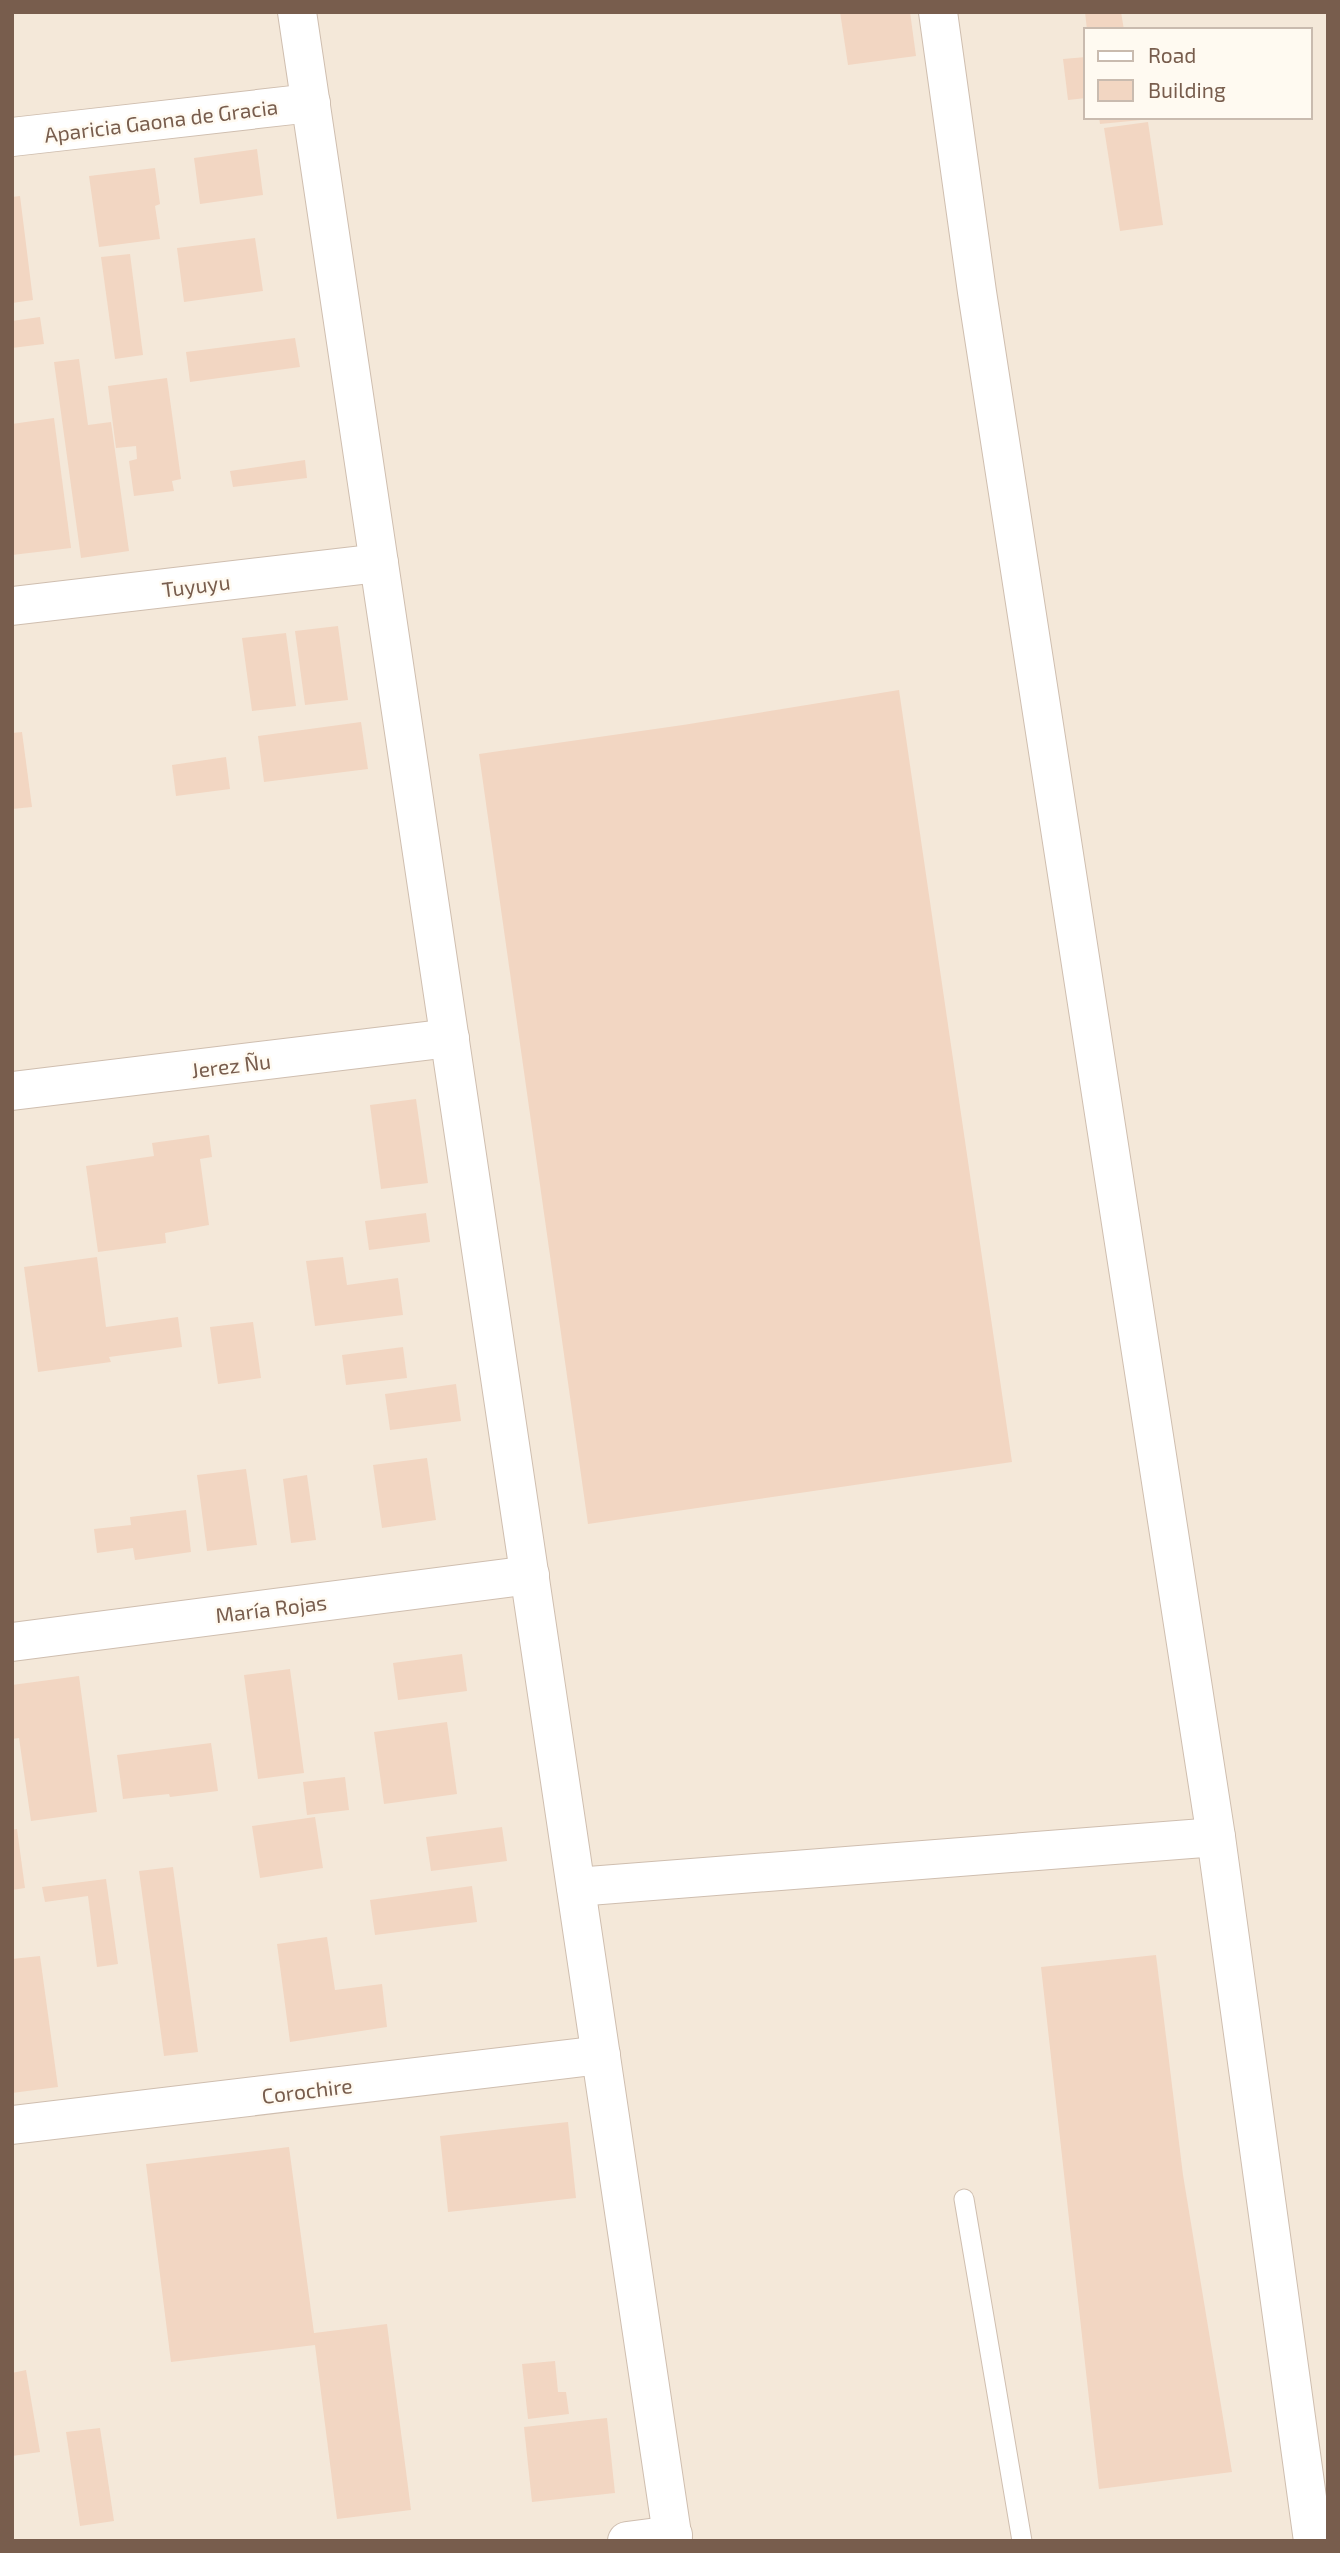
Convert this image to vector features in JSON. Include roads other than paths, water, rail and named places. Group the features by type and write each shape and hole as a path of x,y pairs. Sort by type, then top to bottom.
{"street":[{"path":"297,12 673,2538 627,2541"},
{"path":"938,12 984,334 1216,1837 1313,2541"},
{"name":"Aparicia Gaona de Gracia","path":"12,137 311,103"},
{"name":"Tuyuyu","path":"12,606 379,563"},
{"name":"Jerez Ñu","path":"12,1091 450,1038"},
{"name":"María Rojas","path":"12,1642 530,1575"},
{"path":"576,1887 1216,1837"},
{"name":"Corochire","path":"12,2125 601,2054"}],"lane":[{"path":"964,2199 1022,2541"}]}
